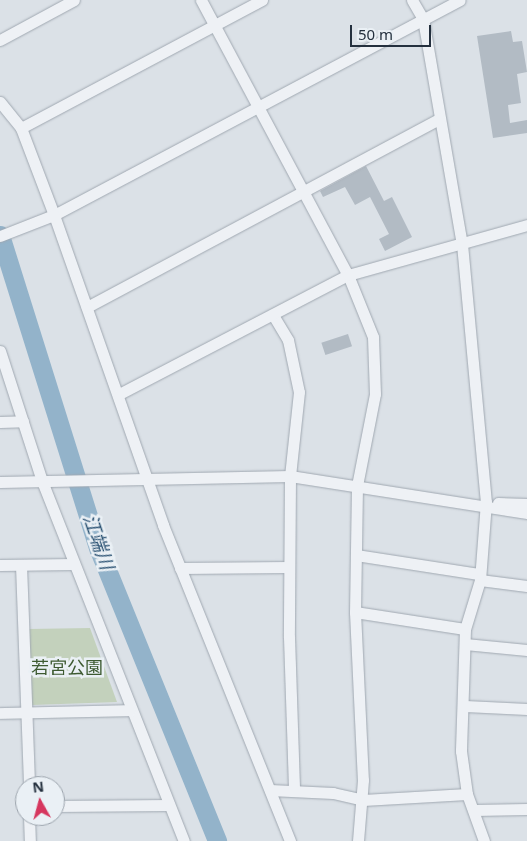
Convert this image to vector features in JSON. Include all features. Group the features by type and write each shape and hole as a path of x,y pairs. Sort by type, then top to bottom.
{"street":[{"path":"0,40 74,0"},
{"path":"201,0 348,275 373,337 377,367 357,486 356,612 363,800 358,841"},
{"path":"21,128 262,0"},
{"path":"412,0 423,19 462,244 486,504 480,577 464,629 465,706 461,751 467,794 484,841"},
{"path":"0,236 50,216 460,0"},
{"path":"0,102 21,128 50,216 119,394 146,477 180,568 290,841"},
{"path":"86,307 302,190 439,119"},
{"path":"119,394 348,275 527,224"},
{"path":"273,315 288,340 299,392 290,476 289,567 294,789"},
{"path":"0,351 2,367 23,421 42,481 130,710 184,841"},
{"path":"0,422 23,421"},
{"path":"0,482 146,477 290,476 486,504 527,514"},
{"path":"486,504 527,504"},
{"path":"356,554 527,586"},
{"path":"0,565 74,564"},
{"path":"21,565 29,776"},
{"path":"180,568 289,567"},
{"path":"356,612 464,629"},
{"path":"465,644 527,650"},
{"path":"465,706 527,709"},
{"path":"0,713 130,710"},
{"path":"270,790 294,789 363,800 467,794"},
{"path":"65,806 169,805"},
{"path":"474,810 527,809"},
{"path":"29,826 30,841"}],"green space":[{"name":"若宮公園","path":"90,628 117,702 32,705 29,629"}],"building":[{"path":"511,31 513,42 522,41 527,72 517,74 521,103 508,105 510,123 527,120 527,133 493,138 477,36"},
{"path":"366,166 384,201 392,197 412,237 385,251 379,239 389,234 370,197 355,205 345,187 323,197 320,191"},
{"path":"348,334 352,346 325,355 321,343"}],"waterway":[{"name":"江端川","path":"0,235 99,550 217,841"}]}
